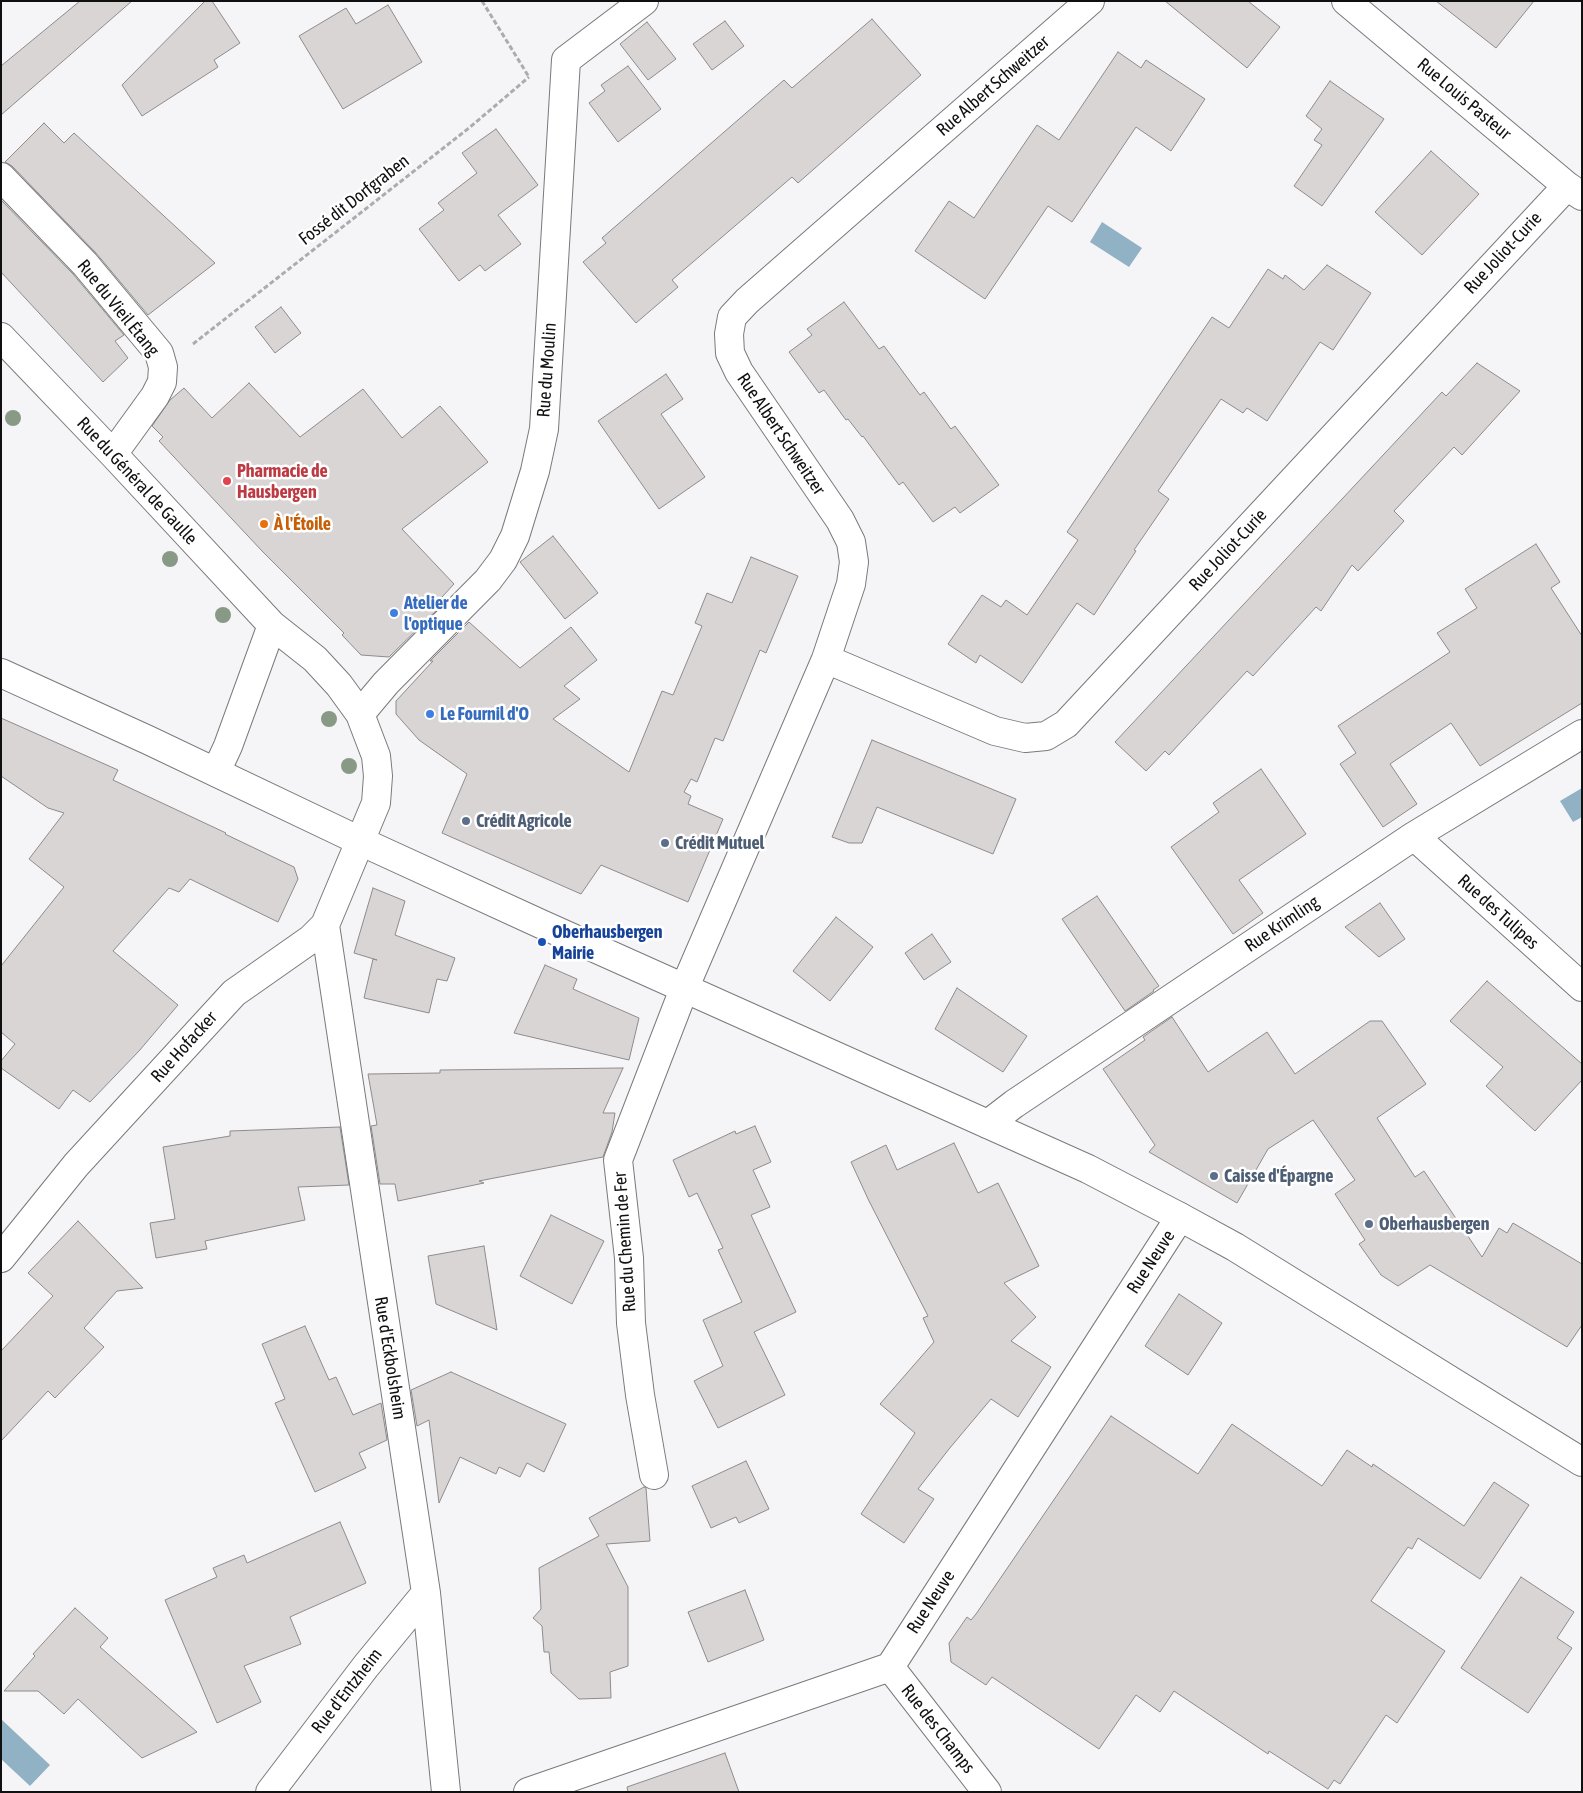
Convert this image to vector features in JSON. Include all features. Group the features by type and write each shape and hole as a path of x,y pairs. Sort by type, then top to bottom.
{"street":[{"path":"566,60 644,1"},
{"name":"Rue Albert Schweitzer","path":"684,989 826,659 851,584 854,562 851,542 840,520 739,372 730,353 728,334 732,317 747,301 1090,1"},
{"name":"Rue Louis Pasteur","path":"1351,3 1574,191"},
{"name":"Rue du Moulin","path":"360,714 386,683 488,580 503,560 515,536 525,506 544,429 566,60"},
{"name":"Rue du Vieil Étang","path":"1,177 84,264 158,353 162,367 162,382 156,396 113,454"},
{"name":"Rue Joliot-Curie","path":"826,659 996,731 1025,738 1046,736 1066,724 1574,191"},
{"name":"Rue du Général de Gaulle","path":"1,337 272,625 315,659 339,684 360,714 376,756 378,776 376,803 360,841"},
{"path":"216,772 228,746 272,625"},
{"path":"1,674 684,989 1088,1169 1180,1216 1235,1247 1582,1462"},
{"name":"Rue Krimling","path":"988,1124 1014,1104 1414,836 1582,734"},
{"name":"Rue des Tulipes","path":"1414,836 1582,987"},
{"name":"Rue Hofacker","path":"1,1258 76,1165 234,993 311,939 325,925 360,841"},
{"name":"Rue d'Eckbolsheim","path":"325,925 426,1593 446,1792"},
{"name":"Rue du Chemin de Fer","path":"654,1475 640,1394 632,1332 628,1258 618,1160 684,989"},
{"name":"Rue Neuve","path":"890,1667 1180,1216"},
{"name":"Rue d'Entzheim","path":"270,1792 366,1666 426,1593"},
{"path":"528,1792 890,1667"},
{"name":"Rue des Champs","path":"890,1667 987,1792"}],"path":[{"path":"482,1 528,78"},
{"name":"Fossé dit Dorfgraben","path":"162,367 469,128 528,78 566,60"}],"water":[{"path":"1102,222 1142,248 1129,267 1090,242"},
{"path":"1582,788 1582,817 1573,822 1560,801"},
{"path":"1,1719 50,1765 30,1786 1,1759"}],"building":[{"path":"80,1 132,1 1,115 1,66"},
{"path":"205,1 212,1 240,43 214,60 218,67 142,116 122,85"},
{"path":"1165,1 1248,1 1280,27 1247,68"},
{"path":"1436,1 1534,1 1496,48"},
{"path":"388,5 422,62 343,109 299,36 346,8 356,24"},
{"path":"872,19 921,75 798,183 792,177 672,280 678,287 636,323 583,262 606,243 602,238 784,80 792,88"},
{"path":"725,21 744,46 712,70 693,44"},
{"path":"647,22 676,59 648,80 620,44"},
{"path":"1118,52 1141,68 1146,60 1205,99 1171,151 1136,127 1072,222 1048,206 985,299 915,251 949,201 974,218 1037,125 1059,140"},
{"path":"628,66 661,109 618,142 589,103 605,91 601,85"},
{"path":"1330,81 1384,119 1322,206 1294,186 1322,145 1314,140 1322,129 1306,116"},
{"path":"44,123 64,143 74,133 215,263 148,315 96,253 12,166 5,162"},
{"path":"496,129 538,185 498,215 521,244 485,271 480,265 459,281 419,229 444,210 438,203 477,173 462,153"},
{"path":"1431,151 1479,194 1422,255 1375,212"},
{"path":"1,200 73,274 124,335 115,341 128,358 103,382 1,272"},
{"path":"1327,265 1371,293 1333,350 1320,342 1267,421 1247,408 1243,413 1221,399 1158,491 1169,499 1134,550 1136,551 1094,615 1077,603 1022,683 980,655 976,663 948,644 982,595 1001,607 1006,600 1027,615 1078,540 1067,532 1212,317 1229,328 1268,269 1283,279 1285,275 1304,290"},
{"path":"844,302 879,349 884,346 920,395 924,392 951,429 955,426 999,485 960,513 955,507 933,522 903,482 899,485 863,436 848,419 846,420 824,390 819,393 789,352 812,335 807,329"},
{"path":"281,307 301,333 275,353 255,327"},
{"path":"1477,363 1520,391 1462,455 1454,447 1394,511 1404,521 1358,571 1352,565 1321,611 1316,607 1253,676 1247,671 1169,755 1165,751 1146,771 1115,742 1442,392 1446,396"},
{"path":"666,374 683,399 661,414 705,477 659,509 598,421"},
{"path":"249,383 300,437 363,389 402,438 440,406 488,462 402,529 454,584 442,597 446,601 389,657 361,655 342,635 344,633 262,551 159,441 163,437 152,426 170,400 184,388 212,418"},
{"path":"553,536 598,593 565,619 520,562"},
{"path":"1536,544 1560,582 1551,588 1582,636 1582,703 1480,766 1451,723 1390,764 1417,804 1383,827 1340,764 1356,753 1338,726 1450,652 1437,633 1477,608 1465,589"},
{"path":"751,557 798,576 766,653 760,650 723,741 715,738 697,782 691,779 684,792 691,796 688,804 723,819 688,902 601,865 581,894 442,833 467,774 419,740 396,714 396,701 433,661 430,661 469,622 520,668 571,627 597,660 564,686 580,699 553,719 629,772 662,691 673,695 702,626 695,623 707,593 732,603"},
{"path":"1,718 118,770 113,780 294,867 298,879 278,922 190,879 179,892 169,888 113,951 178,1005 139,1051 90,1102 73,1090 59,1109 1,1068 1,1061 15,1044 1,1032 1,966 64,887 29,859 64,813 48,808 1,776"},
{"path":"872,740 1016,799 993,854 877,807 862,843 849,843 832,837"},
{"path":"1261,769 1306,834 1239,880 1263,913 1233,934 1171,847 1219,812 1213,803"},
{"path":"373,888 405,901 395,935 455,958 447,981 437,979 429,1013 364,998 373,959 377,960 354,953"},
{"path":"1097,896 1159,986 1125,1011 1062,919"},
{"path":"1380,903 1405,939 1379,957 1345,927"},
{"path":"836,917 873,947 830,1001 793,971"},
{"path":"932,934 951,962 924,980 905,953"},
{"path":"545,965 577,979 573,989 639,1018 629,1060 514,1033"},
{"path":"1487,981 1582,1064 1582,1080 1535,1131 1486,1086 1503,1067 1450,1021"},
{"path":"957,988 1027,1036 1003,1072 935,1029"},
{"path":"1172,1017 1208,1072 1267,1032 1295,1074 1370,1021 1382,1021 1426,1084 1377,1118 1415,1177 1424,1171 1482,1257 1499,1228 1507,1233 1513,1223 1582,1264 1582,1325 1567,1347 1430,1265 1398,1286 1381,1275 1359,1244 1365,1240 1335,1194 1355,1180 1313,1120 1268,1149 1237,1203 1149,1152 1155,1145 1103,1069 1145,1040 1143,1037"},
{"path":"623,1068 603,1113 615,1113 612,1132 603,1157 479,1181 484,1183 398,1201 395,1184 380,1184 371,1126 377,1125 368,1074 440,1073 440,1070"},
{"path":"755,1126 771,1162 753,1170 770,1207 751,1215 796,1312 754,1332 785,1395 718,1428 694,1381 723,1366 703,1320 742,1302 718,1250 723,1248 697,1193 689,1197 673,1160 735,1131 736,1134"},
{"path":"340,1127 349,1185 298,1187 305,1220 205,1241 207,1249 156,1258 150,1223 175,1219 163,1147 230,1136 230,1131"},
{"path":"954,1143 978,1193 998,1183 1039,1266 1004,1283 1036,1317 1011,1341 1051,1367 1018,1417 991,1399 949,1449 918,1489 934,1499 904,1543 861,1514 915,1433 880,1404 934,1342 923,1318 928,1316 851,1162 886,1145 897,1170"},
{"path":"551,1215 604,1241 572,1304 520,1276"},
{"path":"78,1221 143,1288 117,1291 84,1328 104,1347 55,1398 48,1391 1,1441 1,1351 53,1296 28,1273"},
{"path":"484,1246 497,1330 436,1304 428,1256"},
{"path":"1179,1294 1222,1323 1188,1375 1145,1346"},
{"path":"305,1326 329,1380 336,1377 353,1415 381,1403 387,1440 359,1453 366,1468 315,1492 275,1403 285,1399 262,1344"},
{"path":"451,1372 566,1424 544,1472 527,1463 520,1477 499,1467 496,1474 460,1457 439,1503 429,1420 417,1426 411,1390"},
{"path":"1111,1416 1198,1474 1232,1424 1322,1486 1347,1450 1372,1467 1373,1464 1464,1526 1494,1482 1529,1505 1480,1579 1418,1538 1412,1549 1408,1547 1371,1601 1445,1651 1397,1723 1386,1715 1340,1784 1334,1780 1328,1789 1269,1751 1268,1754 1174,1691 1160,1712 1136,1695 1099,1749 992,1677 986,1685 951,1662 949,1643 967,1617 971,1620 976,1614"},
{"path":"746,1461 769,1509 739,1523 736,1517 711,1528 692,1486"},
{"path":"644,1487 646,1488 650,1541 606,1544 628,1587 628,1666 610,1672 611,1698 579,1699 551,1673 549,1652 544,1652 542,1626 533,1618 541,1609 539,1568 599,1536 589,1518"},
{"path":"340,1522 366,1583 290,1617 301,1644 244,1666 261,1702 217,1723 165,1600 217,1577 213,1568 244,1555 247,1563"},
{"path":"1521,1577 1574,1612 1557,1638 1572,1648 1528,1713 1461,1668"},
{"path":"745,1590 764,1640 708,1662 688,1612"},
{"path":"75,1608 108,1638 100,1647 197,1732 142,1758 78,1699 64,1714 38,1691 4,1691 35,1656 33,1654"},
{"path":"725,1753 739,1792 628,1792 627,1787"}],"place":[{"name":"Pharmacie de Hausbergen","path":"227,481"},
{"name":"À l'Étoile","path":"264,524"},
{"name":"Atelier de l'optique","path":"394,613"},
{"name":"Le Fournil d'O","path":"430,714"},
{"name":"Crédit Agricole","path":"466,821"},
{"name":"Crédit Mutuel","path":"665,843"},
{"name":"Oberhausbergen Mairie","path":"542,942"},
{"name":"Caisse d'Épargne","path":"1214,1176"},
{"name":"Oberhausbergen","path":"1369,1224"}]}
